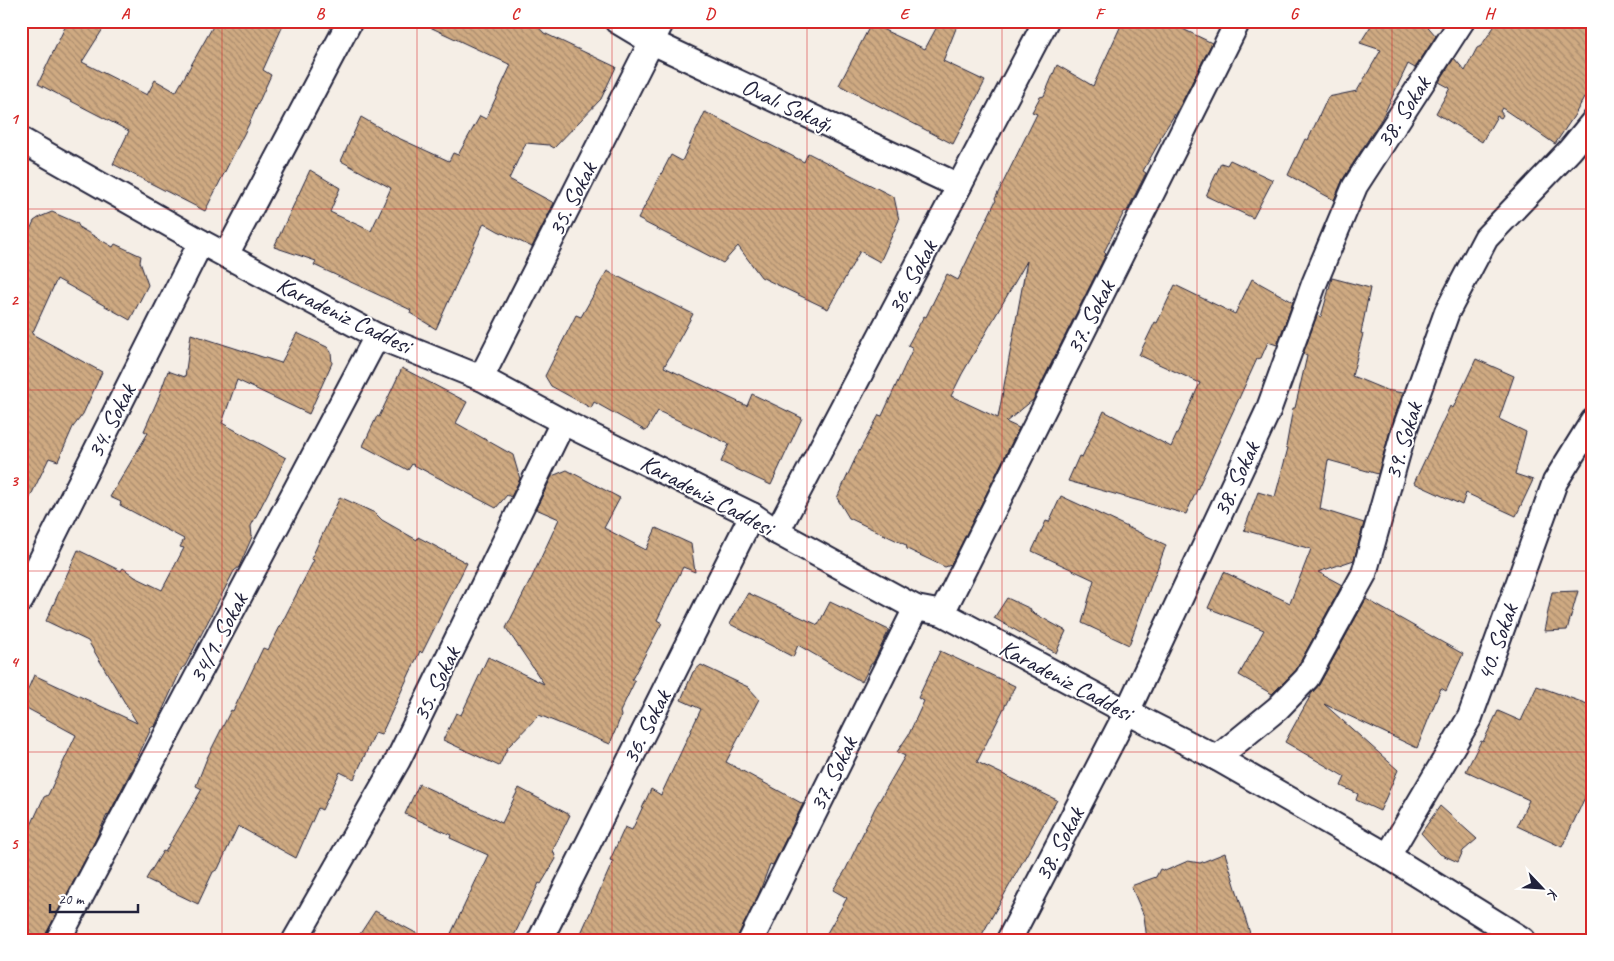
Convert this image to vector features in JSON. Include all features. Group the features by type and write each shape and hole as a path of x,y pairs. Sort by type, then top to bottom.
{"street":[{"path":"226,255 350,21"},
{"name":"Ovalı Sokağı","path":"617,21 657,31 959,186"},
{"name":"36. Sokak","path":"777,532 1046,21"},
{"name":"37. Sokak","path":"942,613 1238,21"},
{"name":"38. Sokak","path":"1009,940 1127,712 1268,411 1314,284 1355,186 1462,21"},
{"name":"35. Sokak","path":"481,378 657,31"},
{"name":"39. Sokak","path":"1217,758 1278,708 1307,678 1364,574 1404,431 1447,312 1486,238 1570,150 1593,122"},
{"name":"Karadeniz Caddesi","path":"21,140 201,242 377,336 481,378 563,422 752,515 777,532 916,608 942,613 1217,758 1388,856 1522,940"},
{"name":"34. Sokak","path":"21,600 201,242"},
{"name":"34/1. Sokak","path":"58,940 377,336"},
{"name":"40. Sokak","path":"1388,856 1470,718 1555,482 1593,421"},
{"name":"35. Sokak","path":"295,940 398,760 563,422"},
{"name":"36. Sokak","path":"540,940 752,515"},
{"name":"37. Sokak","path":"751,940 916,608"}],"building":[{"path":"68,21 108,21 82,62 147,95 155,80 176,92 216,21 285,21 263,70 271,75 248,126 205,211 113,164 129,131 38,84"},
{"path":"417,21 533,21 544,33 616,67 601,99 554,148 549,145 526,143 509,179 554,203 532,247 484,223 436,329 410,313 411,310 314,265 316,261 274,247 310,170 340,188 330,212 371,231 391,188 341,161 361,117 394,136 449,161 453,153 458,155 480,116 486,119 511,65"},
{"path":"940,21 959,21 943,61 985,81 953,144 839,85 871,24 925,49"},
{"path":"1123,21 1166,21 1212,43 1180,106 1160,138 1143,171 1146,173 1104,252 1106,254 1033,400 1006,422 1019,428 951,565 945,567 907,549 906,545 849,518 837,498 857,455 879,415 882,416 913,348 908,345 924,316 926,317 947,274 958,280 1037,114 1032,112 1040,97 1044,96 1057,65 1093,86","holes":["1027,261 998,418 951,396"]},
{"path":"1374,21 1423,21 1436,36 1415,68 1408,64 1382,118 1343,179 1334,200 1288,175 1305,139 1308,140 1328,97 1357,91 1381,50 1360,43"},
{"path":"1498,21 1593,21 1593,82 1574,116 1555,144 1502,108 1500,111 1503,115 1501,118 1497,116 1482,142 1436,113 1450,88 1439,82 1454,58 1465,71 1477,48 1481,46"},
{"path":"705,112 804,162 808,153 894,197 899,220 880,262 860,251 828,309 761,277 738,246 723,263 638,219 671,155 682,161"},
{"path":"1230,160 1273,180 1253,218 1206,196 1221,163 1227,165"},
{"path":"52,212 77,223 80,228 113,247 115,244 141,256 140,262 148,285 130,320 57,279 32,334 102,372 83,414 73,427 58,461 49,458 21,516 21,249 34,221"},
{"path":"607,271 693,314 664,367 747,406 752,394 802,418 771,485 721,462 729,444 658,411 646,431 594,402 591,408 551,386 545,376 576,315 581,317"},
{"path":"1332,278 1370,288 1361,333 1363,334 1352,376 1386,390 1403,393 1378,474 1328,460 1320,509 1364,523 1354,560 1318,572 1342,585 1296,670 1272,694 1239,675 1264,630 1208,608 1224,572 1290,603 1311,549 1244,530 1258,492 1275,497 1288,448 1286,447 1293,408 1295,408 1307,356 1303,354 1317,315 1321,317"},
{"path":"1252,279 1293,302 1277,345 1268,342 1261,358 1257,359 1186,514 1068,481 1079,456 1082,457 1104,411 1171,447 1200,383 1139,355 1175,285 1235,314"},
{"path":"297,333 327,347 331,352 332,363 309,414 237,380 222,423 286,458 251,526 252,537 239,567 234,571 185,666 182,668 155,726 149,728 151,729 130,773 44,940 21,940 21,847 76,735 21,705 34,675 137,723 88,641 46,621 78,550 121,571 123,568 135,577 162,590 184,548 180,547 184,539 120,505 121,502 110,497 148,433 144,431 168,371 185,377 191,334 281,363"},
{"path":"1476,359 1514,376 1499,419 1526,432 1515,474 1533,480 1516,516 1466,493 1462,505 1414,483 1450,406 1453,408"},
{"path":"402,368 467,402 456,423 513,455 520,479 511,497 507,495 496,508 412,464 408,470 363,446"},
{"path":"567,470 620,498 604,528 646,550 656,528 691,544 695,572 683,567 657,620 662,623 632,679 635,681 620,712 621,716 610,744 539,715 508,747 499,766 443,740 456,713 461,715 488,657 544,684 506,628 559,519 536,509 552,476"},
{"path":"1061,496 1166,545 1129,645 1082,623 1094,580 1032,551 1046,521 1049,522"},
{"path":"340,497 375,513 382,520 417,540 418,537 467,563 422,653 420,651 381,735 375,733 354,779 340,772 322,810 318,808 296,858 238,826 218,869 213,872 198,904 146,879 163,851 165,852 202,789 196,786 207,758 231,710 233,711 263,648 268,650 314,560 311,559"},
{"path":"1578,591 1567,630 1544,631 1552,592"},
{"path":"748,593 818,625 830,602 889,630 862,682 798,645 793,657 730,624"},
{"path":"1007,598 1031,609 1030,611 1066,631 1056,653 994,618"},
{"path":"1366,599 1463,654 1446,691 1441,688 1417,748 1324,704 1398,770 1380,811 1356,800 1358,794 1341,786 1345,777 1285,742"},
{"path":"940,651 1015,686 977,762 1057,800 979,940 823,940 847,898 833,890 845,871 875,808 905,756 897,752 909,734 924,701 918,698"},
{"path":"701,665 748,687 759,699 726,762 803,804 773,865 770,864 758,896 736,940 578,940 613,861 610,860 625,827 632,830 651,789 661,795 701,709 681,700 693,672"},
{"path":"1537,686 1593,706 1593,780 1562,847 1517,826 1529,800 1466,771 1498,711 1521,721"},
{"path":"419,784 502,823 519,788 570,815 553,850 556,859 541,884 539,883 512,940 448,940 488,855 450,838 451,835 405,814"},
{"path":"1440,806 1477,839 1463,851 1458,862 1440,854 1421,833"},
{"path":"1225,853 1252,940 1147,940 1144,916 1131,886 1156,877 1160,869 1165,871 1188,861 1200,863"},
{"path":"375,911 429,940 356,940"}]}
